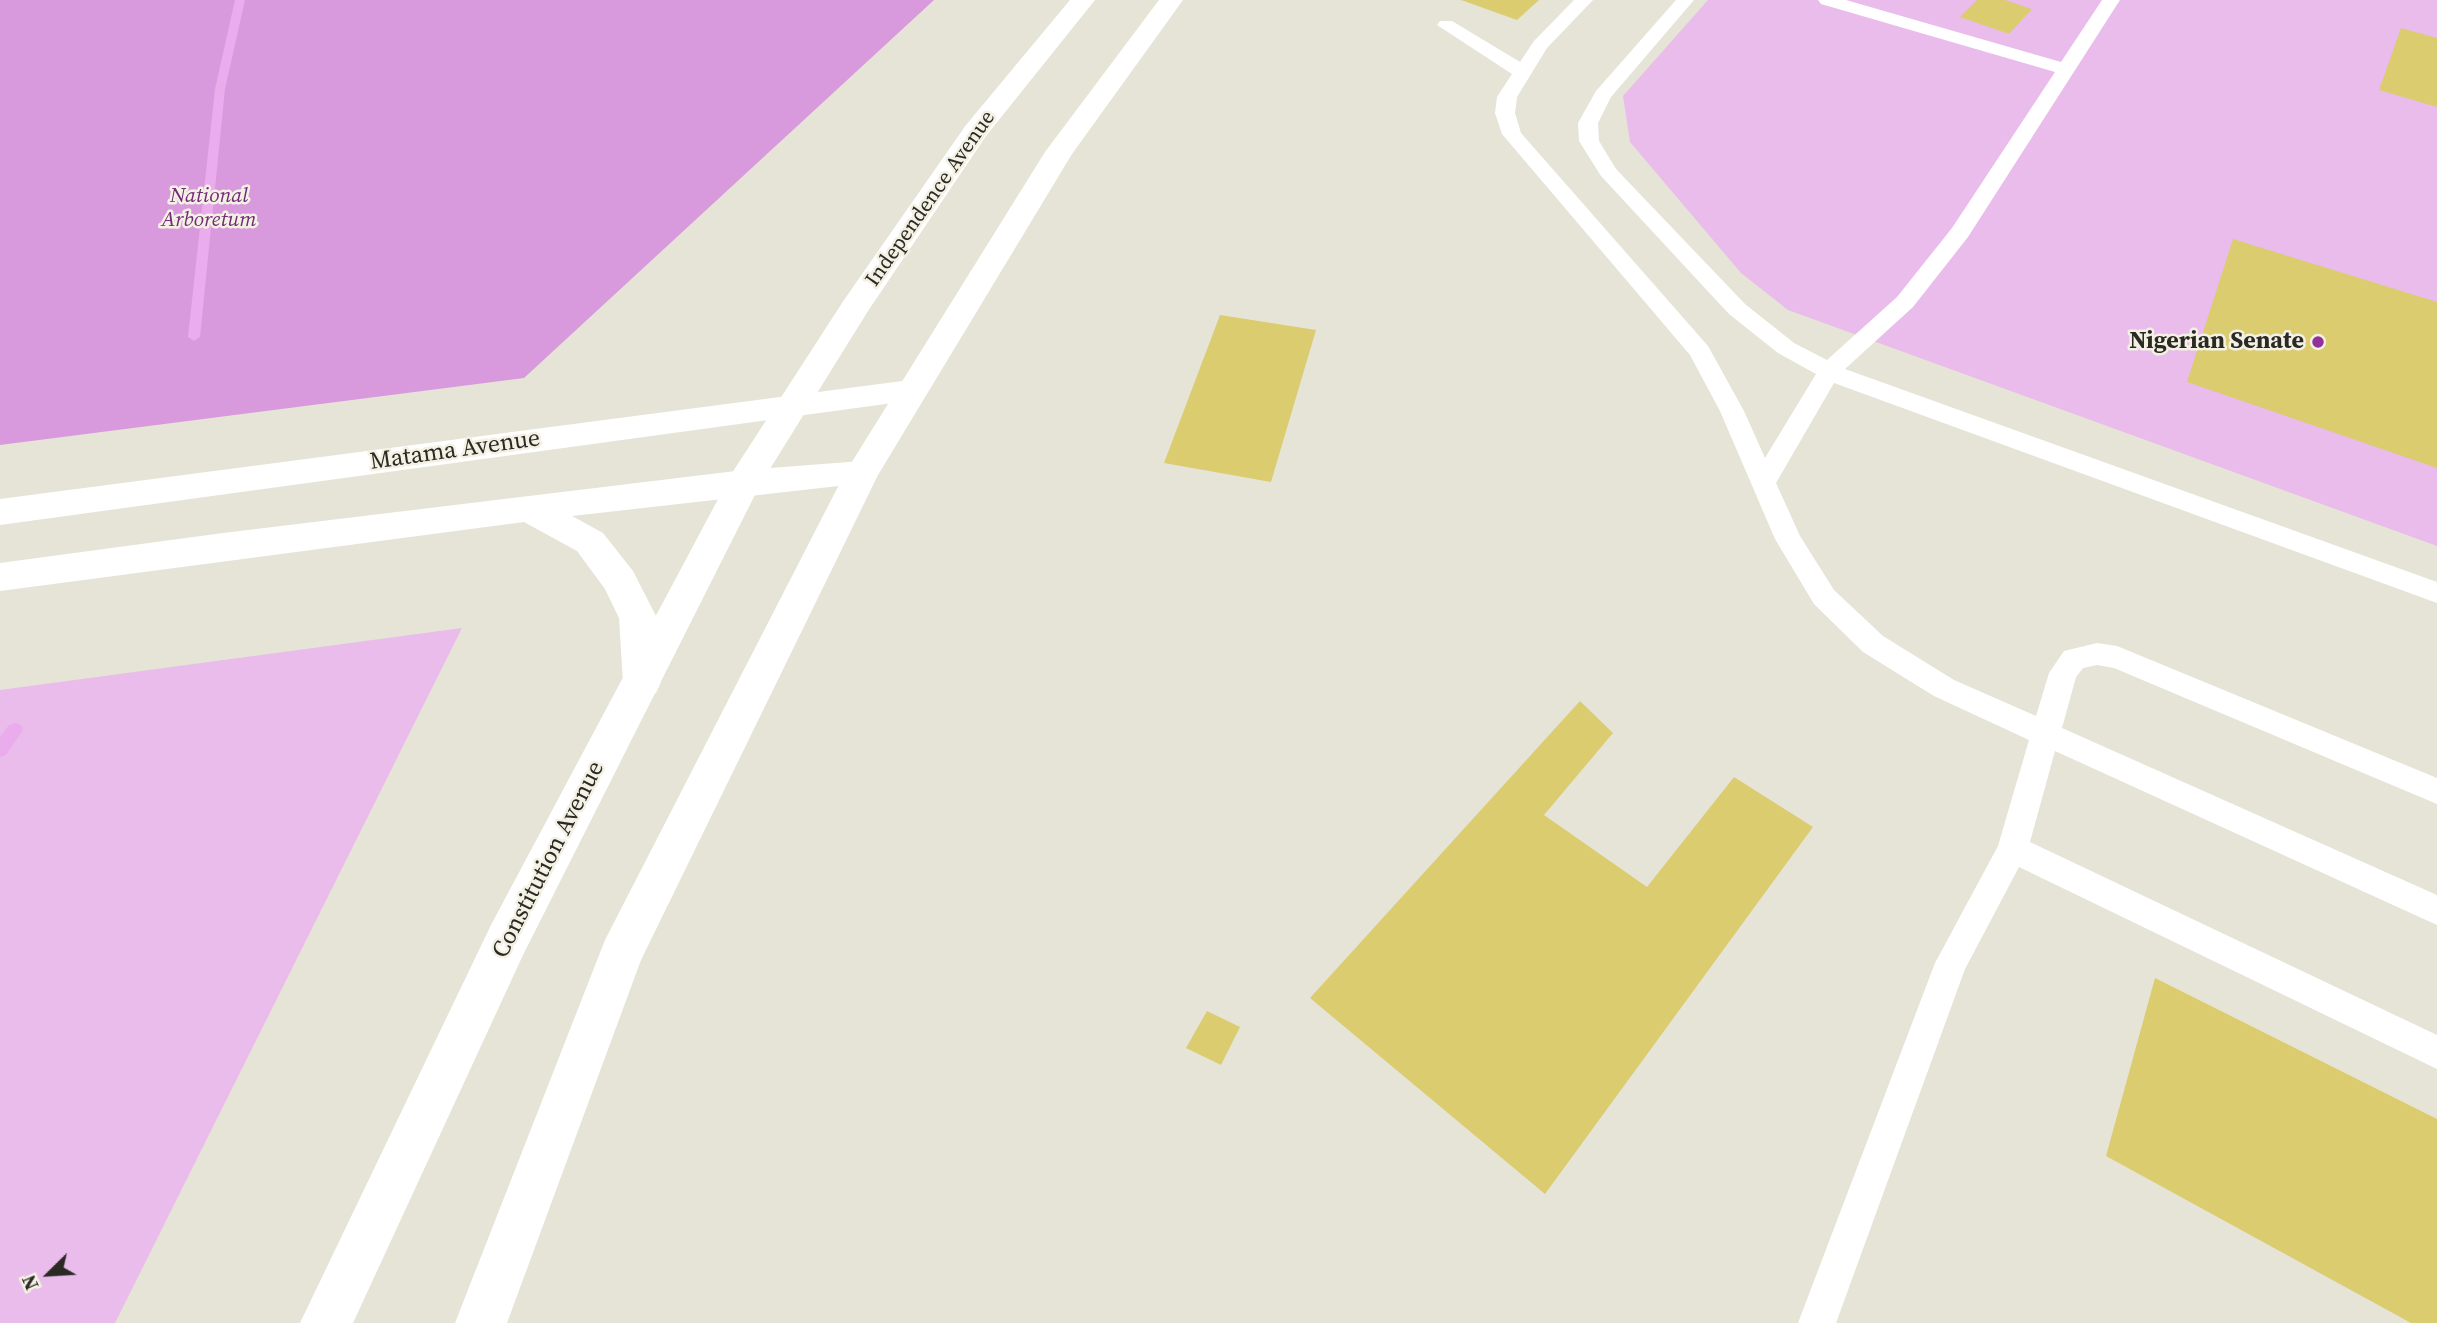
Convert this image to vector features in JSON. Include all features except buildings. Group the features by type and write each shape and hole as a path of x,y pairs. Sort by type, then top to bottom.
{"main road":[{"name":"Independence Avenue","path":"790,406 976,131 1083,0"},
{"path":"481,1323 621,955 862,473 1059,152 1171,0"},
{"name":"Matama Avenue","path":"0,512 910,391"},
{"name":"Constitution Avenue","path":"326,1323 507,940 744,482 790,406"},
{"path":"0,578 223,546 744,482 862,473"},
{"path":"530,509 590,542 620,581 638,618 642,682"}],"lane":[{"path":"1584,0 1540,45 1507,97 1505,113 1512,134 1700,351 1732,411 1788,539 1824,597 1873,643 1944,688 2437,910"},
{"path":"1685,0 1603,94 1588,122 1589,141 1608,172 1737,309 1786,348 1829,371 2437,593"},
{"path":"1827,0 2066,69"},
{"path":"1763,483 1829,371 1905,302 1960,232 2111,0"},
{"path":"1446,26 1523,72"},
{"path":"1817,1323 1951,963 2013,849 2063,673 2074,659 2097,654 2117,657 2437,792"},
{"path":"2013,849 2437,1052"}],"shaded area":[{"path":"1708,0 2437,0 2437,546 1788,310 1741,273 1630,142 1623,96"},
{"path":"462,628 115,1323 0,1323 0,690"}],"green space":[{"name":"National Arboretum","path":"0,0 934,0 524,378 0,445"}],"waterway":[{"path":"194,337 220,89 240,0"},
{"path":"0,750 15,730"}],"place":[{"name":"Nigerian Senate","path":"2318,342"}]}
